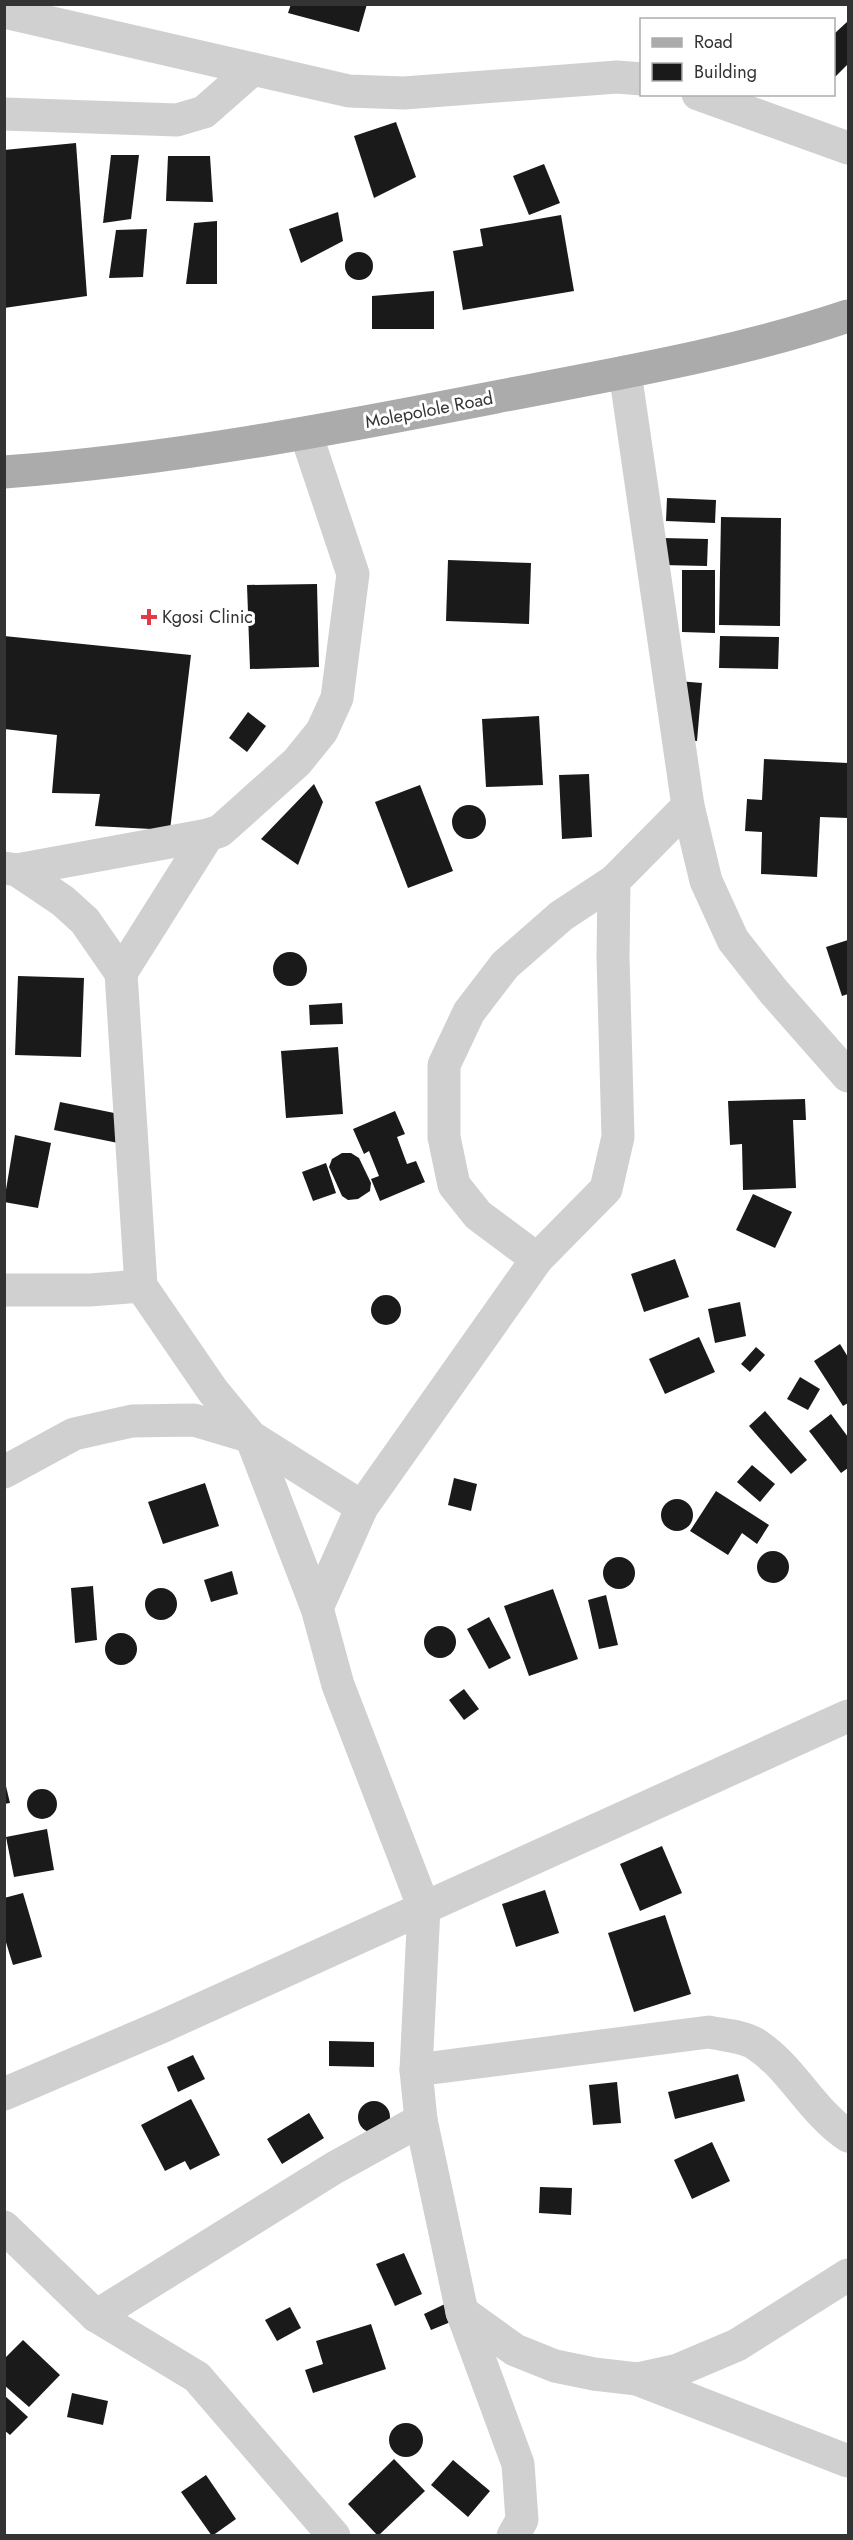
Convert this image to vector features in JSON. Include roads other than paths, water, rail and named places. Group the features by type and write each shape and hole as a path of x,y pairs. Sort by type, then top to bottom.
{"main road":[{"name":"Molepolole Road","path":"4,472 150,458 306,434 626,372 806,330 849,316"}],"street":[{"path":"4,12 350,91 404,93 616,77 640,79"},
{"path":"4,114 177,120 204,111 253,69"},
{"path":"704,96 849,148"},
{"path":"626,372 688,806 706,881 734,940 774,992 849,1076"},
{"path":"11,869 220,831 297,762 322,731 337,698 353,574 306,434"},
{"path":"537,1259 478,1215 454,1185 444,1137 444,1065 469,1012 505,965 561,915 614,881 688,806"},
{"path":"121,973 208,835"},
{"path":"11,869 63,901 84,921 121,973 141,1286 213,1391 251,1437 317,1608 338,1685 424,1908 416,2070 421,2120 462,2312 518,2464 522,2520 513,2535"},
{"path":"317,1608 362,1507 537,1259 606,1189 618,1137 613,957 614,881"},
{"path":"4,1290 90,1290 141,1286"},
{"path":"4,1472 74,1434 132,1421 194,1420 251,1437 362,1507"},
{"path":"4,2094 160,2027 849,1716"},
{"path":"416,2070 709,2032 752,2041 787,2071 827,2121 849,2136"},
{"path":"96,2316 334,2168 421,2120"},
{"path":"4,2227 96,2316 197,2376 334,2535"},
{"path":"637,2379 678,2370 729,2349 849,2276"},
{"path":"462,2312 515,2350 555,2366 637,2379 849,2461"}],"place":[{"name":"Kgosi Clinic","path":"149,617"}]}
